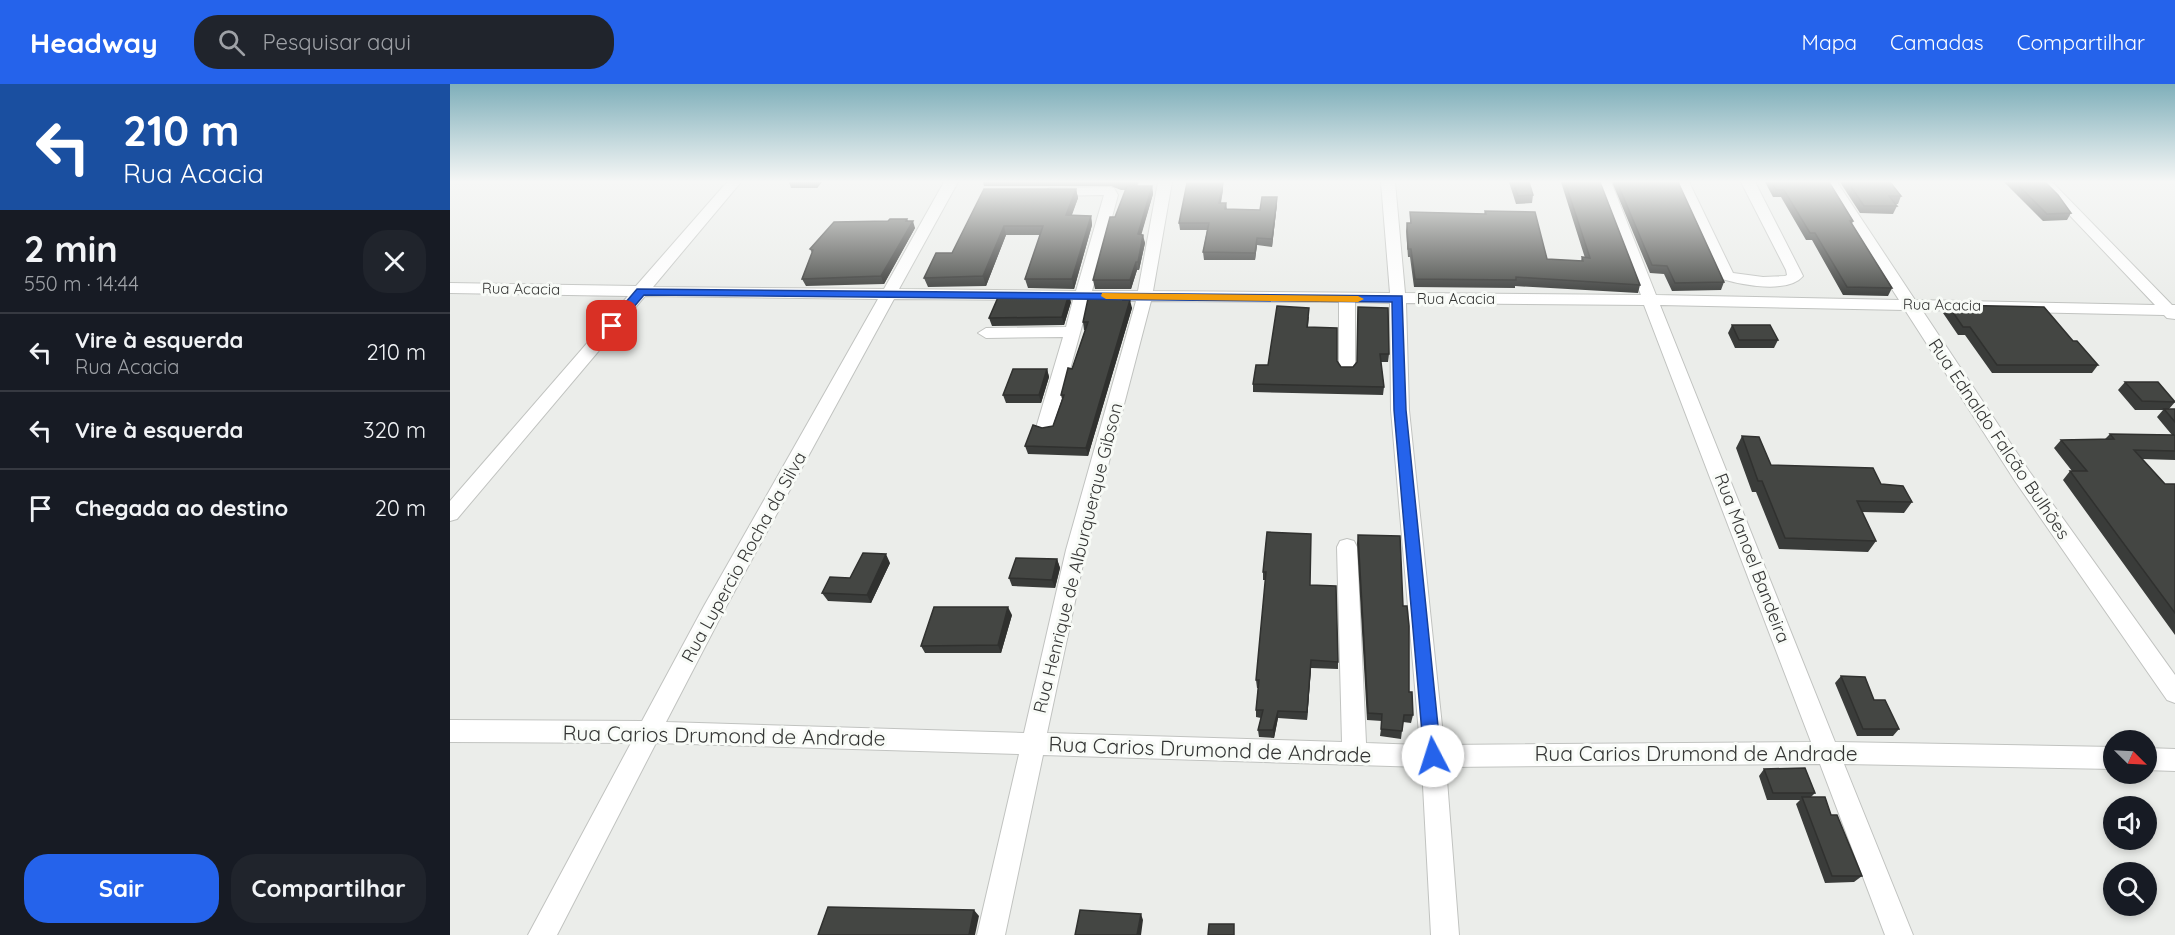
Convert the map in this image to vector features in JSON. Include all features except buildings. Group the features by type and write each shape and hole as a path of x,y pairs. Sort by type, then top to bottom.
{"street":[{"path":"450,514 701,222"},
{"name":"Rua Lupercio Rocha da Silva","path":"542,935 651,732 712,612 929,222"},
{"path":"1045,428 1103,222"},
{"name":"Rua Henrique de Alburquerque Gibson","path":"991,935 1076,550 1144,295 1158,222"},
{"path":"1391,222 1398,299 1400,410 1433,756 1445,935"},
{"name":"Rua Manoel Bandeira","path":"1619,222 1899,935"},
{"path":"1701,222 1727,276 1736,279 1774,281 1792,279 1795,276 1793,270 1769,222"},
{"name":"Rua Ednaldo Falcão Bulhões","path":"1855,222 2022,476 2175,693"},
{"path":"2084,222 2173,312"},
{"name":"Rua Acacia","path":"450,288 641,292 1648,300 1908,304 2173,312"},
{"path":"1347,299 1347,369"},
{"path":"986,333 1073,332"},
{"path":"1347,547 1354,754"},
{"name":"Rua Carios Drumond de Andrade","path":"450,731 651,732 1433,756 1827,753 2103,758"},
{"path":"2157,759 2175,760"}],"slow traffic":[{"path":"1106,296 1269,296 1358,299"}],"route":[{"path":"612,326 641,292 1269,296 1398,299 1400,410 1433,756"}]}
